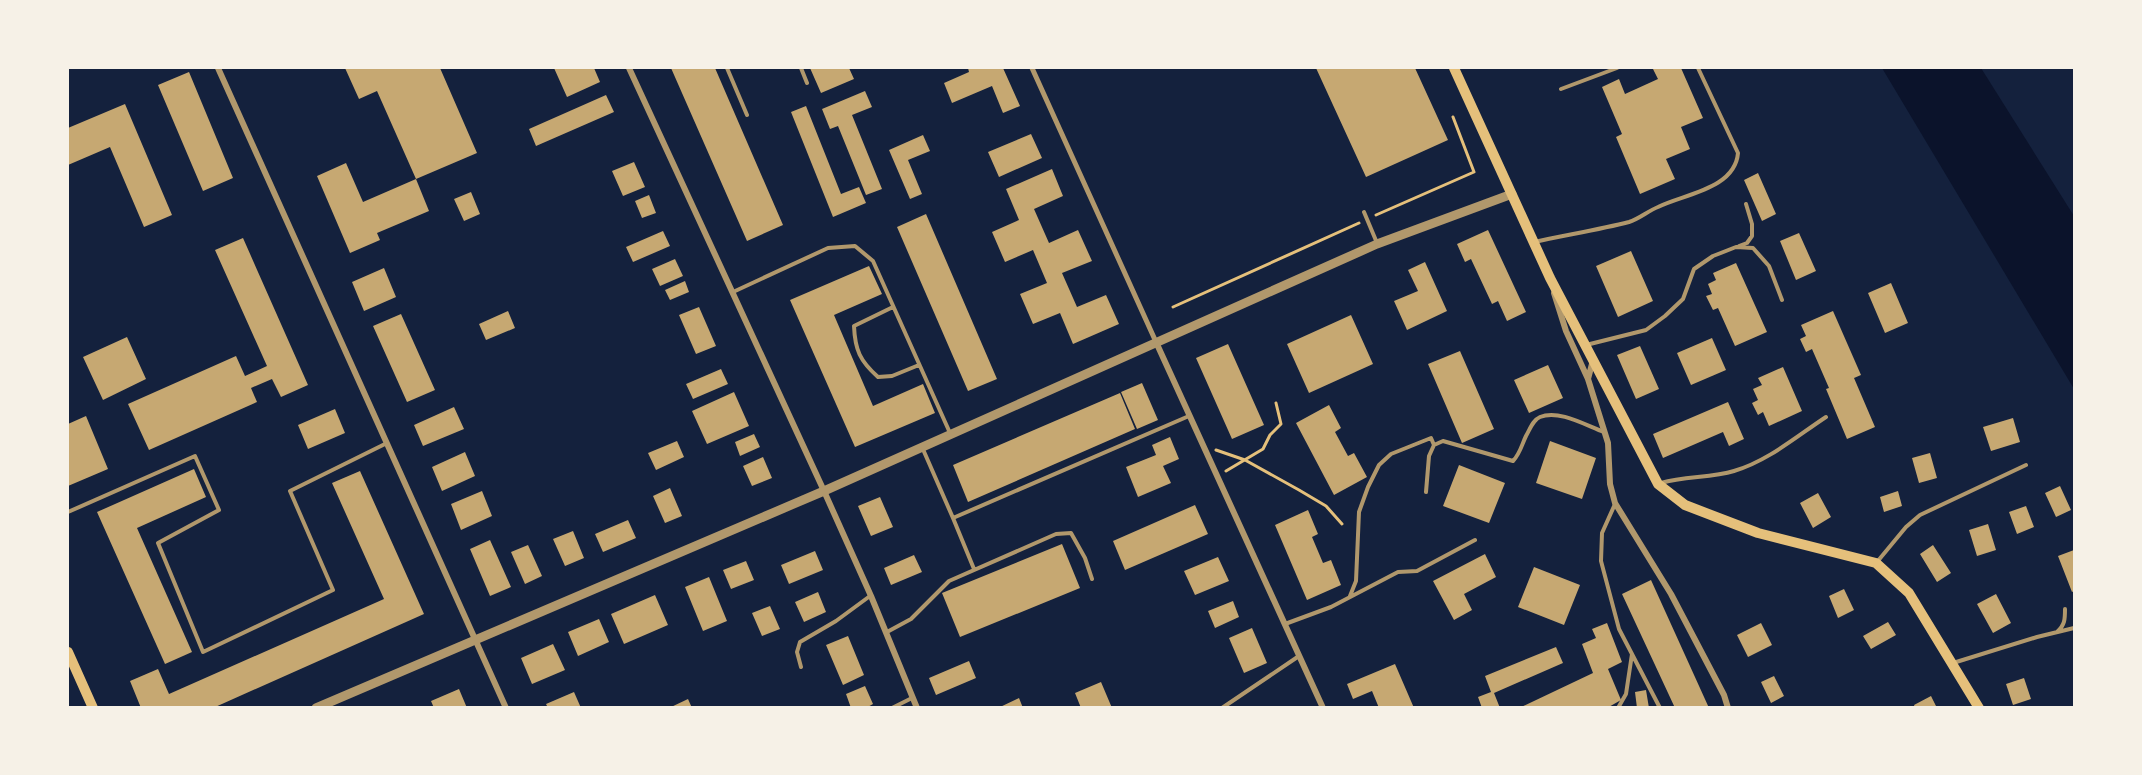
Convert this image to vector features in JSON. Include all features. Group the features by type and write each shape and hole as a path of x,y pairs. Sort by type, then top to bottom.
{"main road":[{"path":"1454,68 1550,278 1658,484 1685,505 1758,533 1876,563 1909,593 1979,708"},
{"path":"68,652 93,708"}],"street":[{"path":"218,68 506,708"},
{"path":"629,68 824,491 871,596 917,708"},
{"path":"1032,68 1323,708"},
{"path":"316,708 824,491 1377,244 1512,194"},
{"path":"1550,278 1556,304 1588,379 1605,432 1608,443 1610,484 1615,503 1671,594 1724,695 1728,708"},
{"path":"1588,379 1593,359"}],"lane":[{"path":"727,68 747,115"},
{"path":"801,68 807,83"},
{"path":"1561,89 1617,68"},
{"path":"1533,242 1632,221 1659,206 1692,195 1728,174 1737,163 1738,153 1698,68"},
{"path":"1585,345 1646,330 1665,316 1683,298 1694,269 1713,256 1747,243 1752,236 1752,224 1746,204"},
{"path":"1364,212 1377,244"},
{"path":"733,292 828,248 855,246 873,261 951,434"},
{"path":"1736,247 1754,248 1769,266 1782,300"},
{"path":"893,307 854,326 855,344 864,365 878,377 892,376 919,365"},
{"path":"953,518 1189,416"},
{"path":"1426,492 1429,456 1434,445 1443,441 1514,461 1534,422 1541,417 1562,416 1605,432"},
{"path":"1658,484 1673,479 1732,472 1755,463 1826,417"},
{"path":"1350,597 1356,581 1359,512 1379,465 1391,454 1431,438 1434,445"},
{"path":"68,512 195,456 219,510 158,543 203,652 333,590 290,491 387,443"},
{"path":"922,446 974,568"},
{"path":"1876,563 1920,514 2026,465"},
{"path":"1615,503 1602,532 1601,561 1619,629 1660,708"},
{"path":"886,632 911,619 949,580 1056,534 1071,533 1085,558 1092,579"},
{"path":"1285,625 1331,607 1398,572 1417,571 1475,540"},
{"path":"801,667 797,652 800,642 836,621 871,596"},
{"path":"2057,633 2065,620 2065,609"},
{"path":"1952,663 2074,628"},
{"path":"1618,708 1626,693 1632,653"},
{"path":"1222,708 1299,656"},
{"path":"892,708 912,698"}],"path":[{"path":"1173,308 1474,172 1453,117"},
{"path":"1225,472 1263,448 1270,435 1281,424 1276,403"},
{"path":"1214,449 1245,460 1326,506 1342,524"}],"water":[{"path":"1882,68 1981,68 2074,216 2074,389"}],"building":[{"path":"345,68 440,68 477,153 416,179 377,91 359,99"},
{"path":"554,68 594,68 600,82 567,97"},
{"path":"671,68 715,68 783,225 747,241"},
{"path":"810,68 849,68 854,79 821,93"},
{"path":"968,68 1003,68 1020,106 1003,113 992,86 952,103 944,83 969,72"},
{"path":"1316,68 1415,68 1448,140 1366,177"},
{"path":"1681,68 1703,118 1681,127 1690,149 1666,159 1675,179 1640,194 1616,137 1622,134 1602,87 1619,79 1625,94 1658,79 1653,69"},
{"path":"189,72 233,178 203,191 158,85"},
{"path":"865,91 872,107 852,115 882,189 866,195 838,126 830,129 822,109"},
{"path":"606,95 614,112 536,146 529,129"},
{"path":"125,104 172,215 144,227 110,147 68,165 68,128"},
{"path":"806,106 841,194 859,187 866,203 833,217 791,112"},
{"path":"1031,134 1042,158 999,177 988,152"},
{"path":"923,135 930,151 908,160 922,194 910,199 889,150"},
{"path":"634,162 645,187 623,196 612,171"},
{"path":"346,163 363,202 416,179 429,211 377,233 380,240 350,253 317,176"},
{"path":"1052,169 1063,196 1034,209 1049,243 1078,230 1092,261 1062,273 1077,307 1106,295 1119,324 1073,344 1060,313 1033,324 1020,294 1047,283 1033,250 1005,262 992,232 1019,220 1006,189"},
{"path":"1758,173 1776,214 1762,221 1744,180"},
{"path":"471,192 480,214 464,221 454,199"},
{"path":"649,195 656,213 642,218 635,201"},
{"path":"926,214 997,379 968,391 897,227"},
{"path":"1488,230 1526,312 1507,321 1498,301 1492,304 1471,259 1465,262 1457,244"},
{"path":"663,231 670,246 633,262 626,247"},
{"path":"1799,233 1816,271 1796,280 1780,241"},
{"path":"243,238 308,385 281,397 272,379 251,388 257,402 149,450 128,404 236,356 245,376 267,366 215,250"},
{"path":"1631,251 1653,301 1618,317 1596,266"},
{"path":"675,259 683,276 660,286 652,269"},
{"path":"1425,262 1447,311 1407,330 1394,301 1418,291 1408,270"},
{"path":"1736,263 1767,332 1735,346 1718,308 1713,310 1706,296 1712,294 1708,284 1716,280 1713,273"},
{"path":"869,266 882,294 834,315 873,406 923,384 935,413 855,447 790,300"},
{"path":"384,268 396,297 364,311 352,282"},
{"path":"685,281 689,292 670,300 665,290"},
{"path":"1891,283 1908,323 1885,333 1868,293"},
{"path":"699,307 716,346 696,354 679,315"},
{"path":"508,311 515,328 486,340 479,324"},
{"path":"1833,311 1861,375 1854,378 1875,427 1847,439 1812,349 1806,352 1800,339 1806,336 1801,325"},
{"path":"401,314 435,390 407,402 373,326"},
{"path":"1351,315 1373,364 1309,393 1287,344"},
{"path":"127,337 146,379 103,400 83,357"},
{"path":"1712,338 1726,370 1691,385 1677,353"},
{"path":"1228,344 1264,425 1232,439 1196,358"},
{"path":"1640,346 1659,389 1636,399 1617,355"},
{"path":"1460,351 1494,429 1462,443 1428,364"},
{"path":"1548,365 1563,398 1529,413 1514,380"},
{"path":"1783,367 1802,411 1769,426 1763,412 1758,415 1752,403 1758,400 1753,389 1762,385 1758,378"},
{"path":"721,369 728,384 693,399 686,384"},
{"path":"1142,383 1158,420 1137,429 1121,392"},
{"path":"734,392 749,426 707,444 692,411"},
{"path":"1120,393 1135,429 968,502 953,465"},
{"path":"1728,402 1744,439 1729,446 1723,432 1663,458 1653,434"},
{"path":"1329,405 1341,428 1335,432 1348,456 1354,453 1367,477 1334,495 1296,423"},
{"path":"454,407 464,429 423,446 414,425"},
{"path":"335,409 345,433 308,449 298,425"},
{"path":"86,416 108,469 68,486 68,424"},
{"path":"2013,418 2020,442 1991,451 1983,427"},
{"path":"754,434 760,447 740,456 735,442"},
{"path":"1170,437 1179,459 1163,466 1171,483 1138,497 1126,467 1156,455 1152,445"},
{"path":"677,441 684,457 656,470 648,453"},
{"path":"1550,441 1596,458 1582,499 1536,483"},
{"path":"465,452 475,476 442,491 432,467"},
{"path":"1930,453 1937,478 1919,483 1912,458"},
{"path":"763,457 772,478 752,486 743,466"},
{"path":"1459,465 1505,483 1489,523 1443,506"},
{"path":"194,469 206,497 137,528 192,652 165,664 97,512"},
{"path":"360,471 424,614 213,708 141,708 130,681 158,669 169,694 384,599 332,483"},
{"path":"2060,486 2071,510 2056,517 2045,493"},
{"path":"670,488 682,516 665,523 653,496"},
{"path":"482,491 492,516 461,530 451,504"},
{"path":"1898,491 1902,506 1884,512 1880,497"},
{"path":"1818,493 1831,517 1813,528 1800,503"},
{"path":"880,497 893,527 871,536 858,506"},
{"path":"1195,505 1208,534 1125,570 1113,541"},
{"path":"2026,506 2034,527 2017,534 2009,512"},
{"path":"1308,510 1318,534 1312,537 1323,563 1331,560 1341,585 1307,600 1275,525"},
{"path":"628,520 636,538 603,552 595,534"},
{"path":"1988,524 1996,550 1977,556 1969,530"},
{"path":"573,531 584,558 565,566 553,539"},
{"path":"490,540 511,587 490,596 470,549"},
{"path":"1062,544 1080,588 960,637 942,593"},
{"path":"528,545 542,576 525,584 511,552"},
{"path":"1933,545 1951,573 1937,582 1920,554"},
{"path":"2074,550 2074,591 2072,592 2058,556"},
{"path":"815,551 823,570 789,584 781,565"},
{"path":"1485,554 1496,577 1464,594 1472,610 1454,620 1433,581"},
{"path":"914,555 922,572 891,585 884,568"},
{"path":"1218,557 1229,581 1195,595 1184,571"},
{"path":"746,561 754,580 731,589 723,570"},
{"path":"1534,567 1580,585 1564,625 1518,607"},
{"path":"709,577 727,621 703,631 685,587"},
{"path":"1651,580 1709,708 1675,708 1622,594"},
{"path":"1844,589 1854,610 1838,618 1829,596"},
{"path":"818,592 826,612 804,622 795,602"},
{"path":"1996,594 2011,623 1993,633 1977,604"},
{"path":"655,595 668,625 624,644 611,614"},
{"path":"1233,601 1239,617 1215,628 1208,611"},
{"path":"770,606 780,629 762,636 752,613"},
{"path":"599,619 609,642 578,656 568,632"},
{"path":"1888,622 1896,635 1871,649 1863,636"},
{"path":"1607,623 1622,662 1608,669 1621,700 1607,708 1605,706 1601,708 1519,708 1593,673 1582,644 1596,638 1592,629"},
{"path":"1761,623 1772,645 1748,657 1737,635"},
{"path":"1252,628 1267,663 1244,673 1229,638"},
{"path":"848,636 864,675 843,685 826,645"},
{"path":"553,644 565,670 532,684 521,658"},
{"path":"1556,647 1563,663 1494,693 1500,708 1482,708 1478,697 1491,692 1485,676"},
{"path":"969,661 976,678 936,695 929,678"},
{"path":"1395,664 1414,708 1379,708 1372,691 1353,699 1347,684"},
{"path":"1774,676 1784,696 1771,703 1761,682"},
{"path":"2024,678 2031,699 2013,705 2006,684"},
{"path":"1101,682 1112,708 1081,708 1075,693"},
{"path":"865,686 873,704 866,708 851,708 846,694"},
{"path":"459,689 467,708 434,708 431,701"},
{"path":"1646,690 1649,708 1637,708 1635,692"},
{"path":"574,692 581,708 548,708 546,704"},
{"path":"1931,696 1937,708 1915,708 1914,705"},
{"path":"1019,698 1023,708 998,708"},
{"path":"688,699 692,708 669,708"}]}
